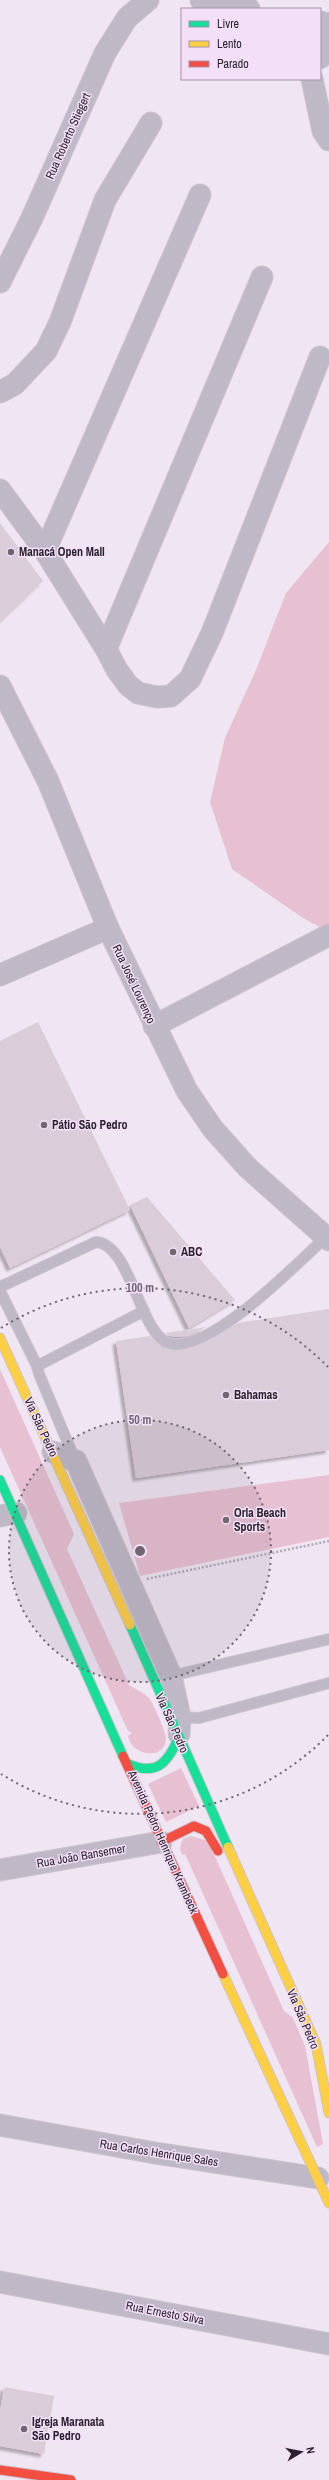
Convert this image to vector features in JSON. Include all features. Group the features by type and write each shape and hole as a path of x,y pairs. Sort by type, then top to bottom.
{"main road":[{"name":"Via São Pedro","path":"0,1338 53,1452 178,1739 316,2044 329,2113"},
{"name":"Avenida Pedro Henrique Krambeck","path":"0,1480 8,1514 128,1764 161,1842 329,2203"},
{"path":"128,1764 136,1768 155,1768 164,1763 171,1755 178,1739"},
{"path":"161,1842 193,1825 202,1827 211,1835 220,1856"},
{"path":"247,1914 286,1999 300,2011"},
{"path":"0,2470 71,2480"}],"street":[{"name":"Rua Roberto Stiegert","path":"3,271 105,53 127,18 148,0"},
{"path":"201,0 244,8"},
{"path":"321,56 329,39"},
{"path":"312,80 323,131 329,140"},
{"path":"0,392 15,384 34,366 46,351 60,322 105,200 151,123"},
{"path":"45,551 200,195"},
{"path":"106,649 262,277"},
{"path":"0,490 45,551 106,649 117,670 128,685 138,693 157,697 171,696 190,679 212,634 320,357"},
{"name":"Rua José Lourenço","path":"0,686 48,781 108,928 154,1026 187,1091 213,1129 248,1168 328,1238"},
{"path":"0,975 108,928"},
{"path":"154,1026 329,935"},
{"path":"53,1452 76,1462 171,1676 180,1717 178,1739"},
{"name":"Rua João Bansemer","path":"0,1870 161,1842"},
{"name":"Rua Carlos Henrique Sales","path":"0,2126 155,2153 318,2178"},
{"name":"Rua Ernesto Silva","path":"1,2278 329,2344"}],"lane":[{"path":"0,1288 96,1242 104,1243 112,1248 154,1330 167,1343 180,1345 197,1340 248,1307 328,1238"},
{"path":"0,1291 37,1366 76,1462"},
{"path":"37,1366 144,1311"},
{"path":"171,1676 329,1639"},
{"path":"180,1717 199,1718 329,1684"}],"path":[{"path":"129,1582 329,1541"}],"shaded area":[{"path":"329,542 329,932 303,918 232,869 210,802 225,738 256,670 286,593"},
{"path":"0,1369 74,1534 67,1549 129,1685 149,1698 162,1724 166,1738 163,1748 159,1751 154,1753 144,1752 134,1747 130,1742 128,1736 132,1733 128,1731 0,1447"},
{"name":"Orla Beach Sports","path":"329,1475 329,1537 140,1576 119,1503"},
{"path":"181,1768 199,1806 166,1822 148,1784"},
{"path":"191,1836 208,1841 284,2011 293,2018 305,2046 323,2144 317,2147 185,1854 182,1855 180,1848 183,1839"}],"building":[{"name":"Manacá Open Mall","path":"0,523 43,581 0,622"},
{"name":"Pátio São Pedro","path":"38,1022 130,1210 10,1268 0,1247 0,1041"},
{"name":"ABC","path":"147,1197 235,1300 189,1328 130,1205"},
{"name":"Bahamas","path":"329,1309 329,1450 136,1478 116,1341 150,1336 158,1344 170,1350 190,1348 213,1339 238,1323"},
{"path":"207,1327 188,1336 173,1337 165,1333"},
{"name":"Igreja Maranata São Pedro","path":"4,2387 54,2396 44,2454 0,2446 0,2412"}],"traffic: fast":[{"path":"0,1480 123,1756"},
{"path":"130,1625 228,1847"},
{"path":"128,1764 146,1769 153,1768 165,1761 178,1739"}],"traffic: slow":[{"path":"0,1338 130,1625"},
{"path":"228,1847 316,2044 329,2113"},
{"path":"223,1974 329,2203"}],"traffic: jam":[{"path":"123,1756 223,1974"},
{"path":"161,1842 194,1826 206,1831 218,1851"},
{"path":"0,2470 71,2480"}],"place":[{"name":"Manacá Open Mall","path":"11,552"},
{"name":"Pátio São Pedro","path":"44,1125"},
{"name":"ABC","path":"173,1252"},
{"name":"Bahamas","path":"226,1395"},
{"name":"Orla Beach Sports","path":"226,1520"},
{"name":"Igreja Maranata São Pedro","path":"24,2429"}]}
